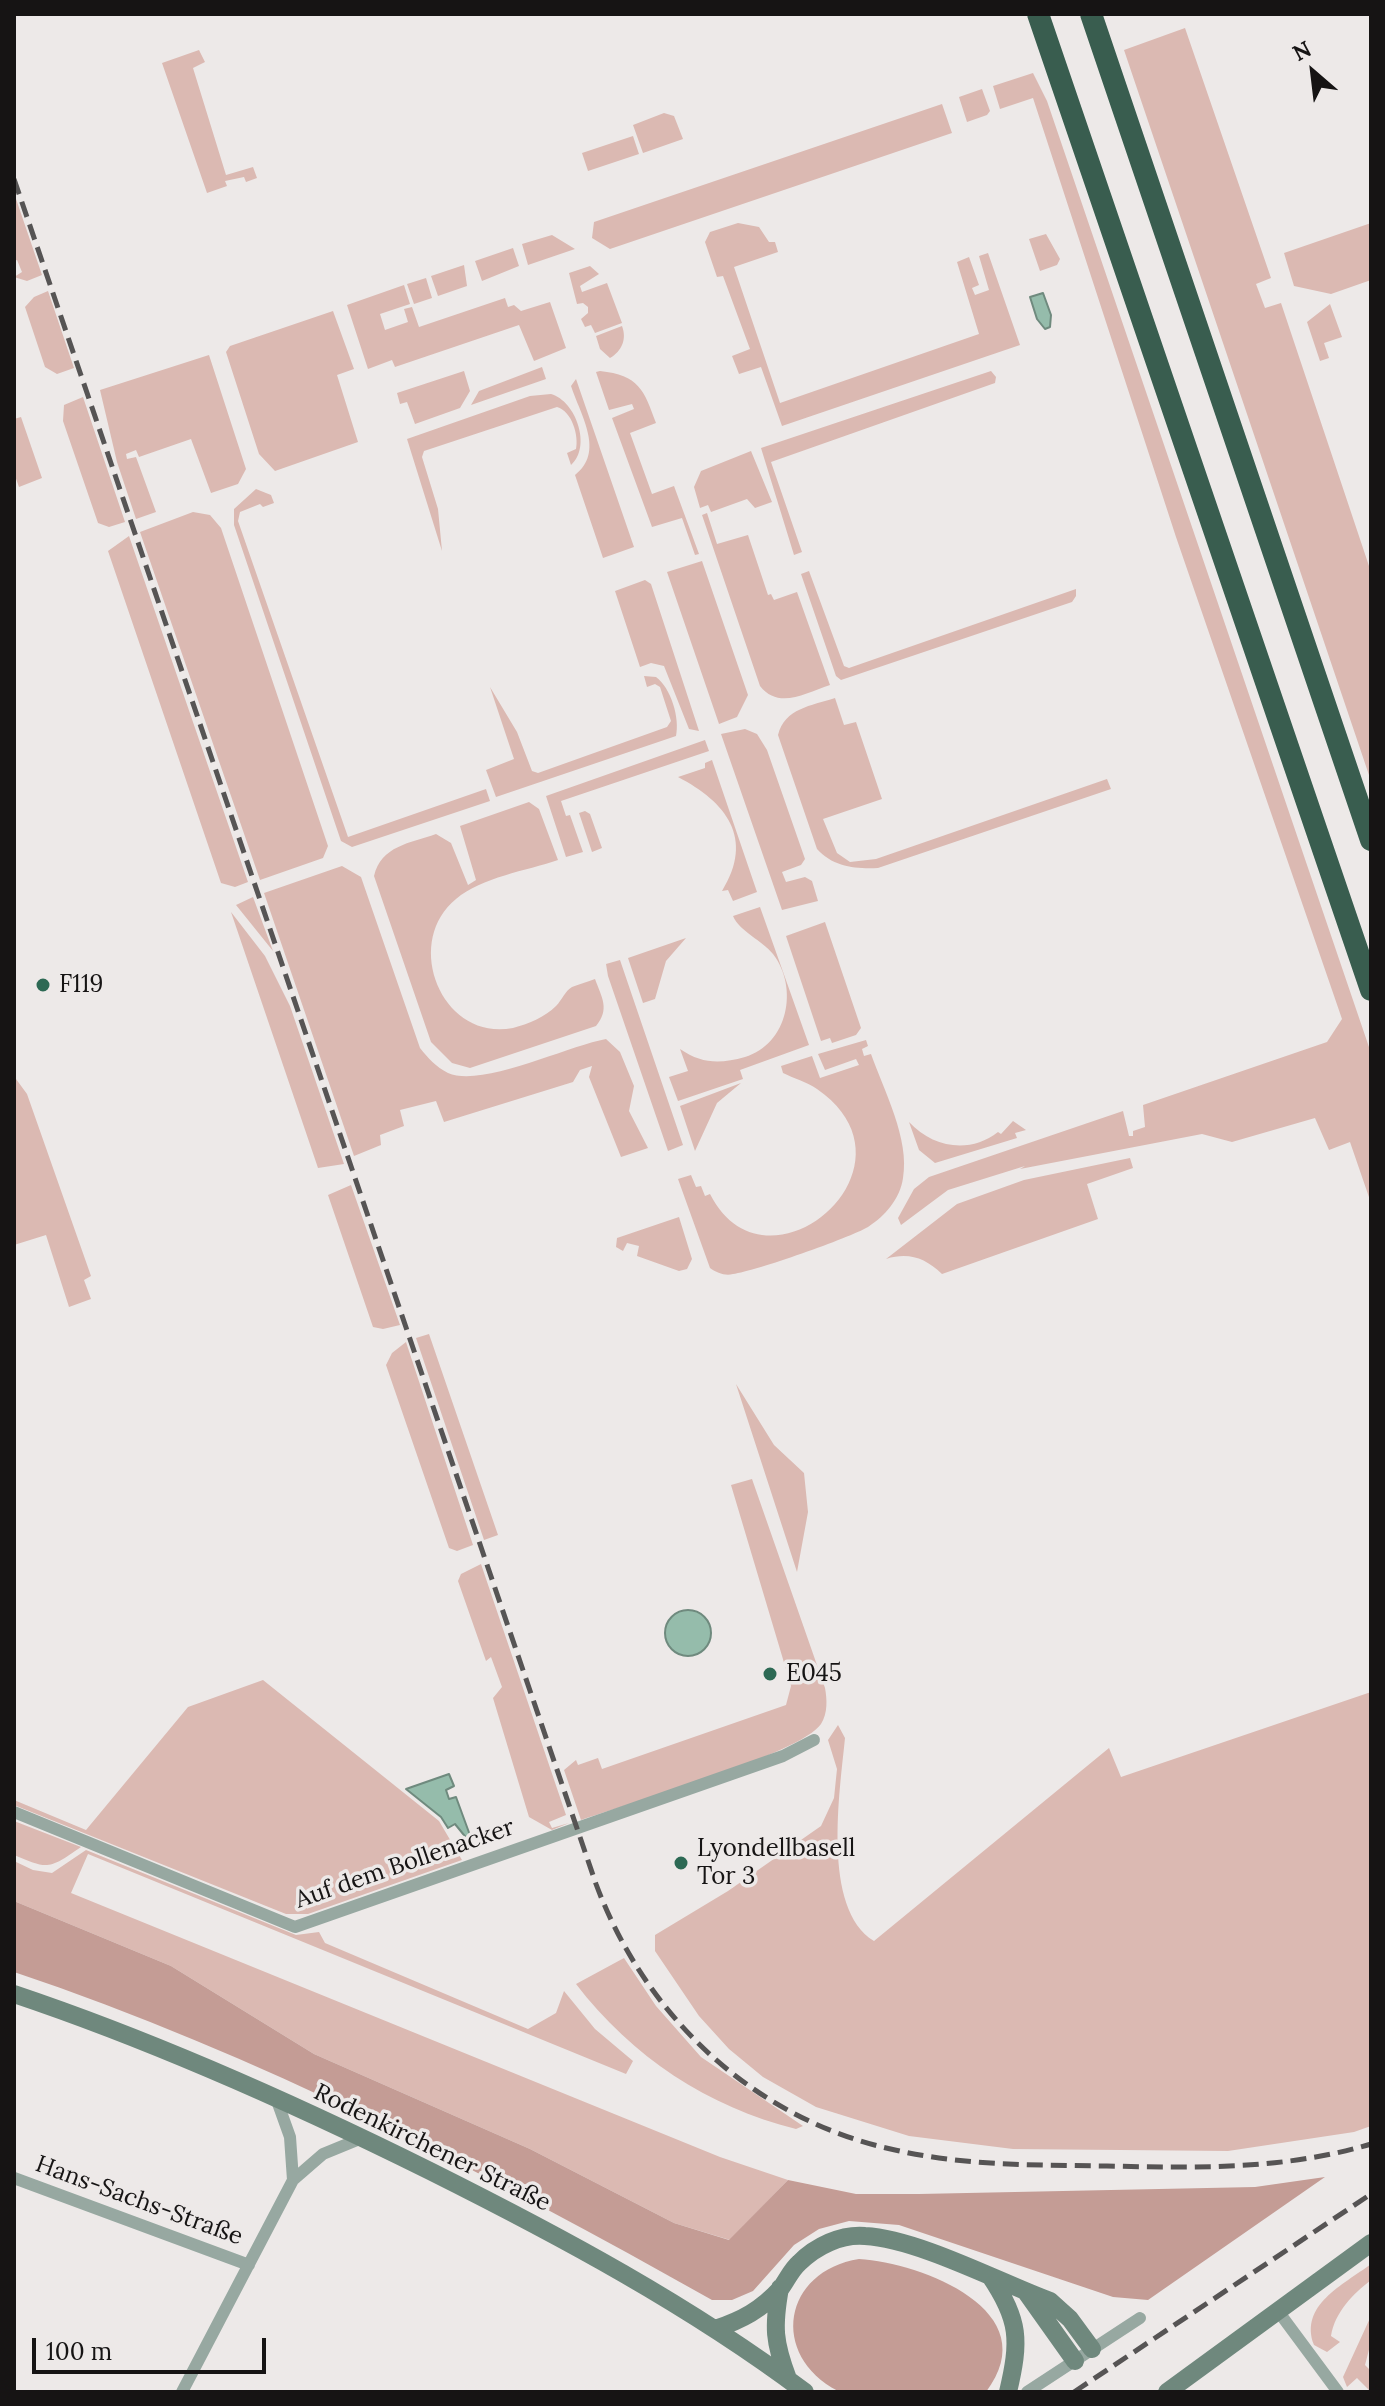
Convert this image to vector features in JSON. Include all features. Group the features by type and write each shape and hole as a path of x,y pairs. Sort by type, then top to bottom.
{"highway":[{"path":"1038,14 1371,990"},
{"path":"1091,14 1371,840"}],"main road":[{"name":"Rodenkirchener Straße","path":"14,1994 114,2029 276,2098 519,2215 715,2329 805,2392"},
{"path":"715,2329 751,2317 780,2288 798,2263 823,2245 842,2238 864,2236 894,2241 1050,2301 1070,2319 1092,2349"},
{"path":"1167,2392 1371,2243"},
{"path":"990,2276 1006,2300 1017,2329 1017,2353 1008,2392"},
{"path":"780,2288 773,2326 775,2345 788,2379"},
{"path":"1026,2292 1075,2361"}],"street":[{"name":"Auf dem Bollenacker","path":"14,1812 295,1927 783,1756 814,1740"},
{"path":"276,2098 290,2137 293,2180"},
{"path":"182,2392 293,2180 323,2154 362,2138"},
{"name":"Hans-Sachs-Straße","path":"14,2178 249,2265"},
{"path":"1278,2311 1338,2392"},
{"path":"1027,2392 1140,2318"}],"shaded area":[{"path":"1185,28 1271,278 1256,284 1265,308 1281,303 1371,572 1371,781 1124,50"},
{"path":"199,50 205,62 193,68 226,175 253,167 257,178 246,182 244,177 225,181 227,186 207,193 162,63"},
{"path":"1033,73 1047,101 1371,1053 1371,1203 1350,1142 1329,1150 1315,1118 1232,1142 1202,1134 1020,1169 1025,1166 948,1190 901,1225 898,1218 914,1189 929,1177 1123,1111 1129,1136 1133,1136 1133,1131 1145,1127 1143,1105 1327,1042 1342,1019 1176,537 1033,98 1000,109 993,86"},
{"path":"982,89 990,111 967,122 959,97"},
{"path":"942,104 952,133 610,249 592,238 594,222"},
{"path":"664,113 674,116 683,139 643,153 633,125"},
{"path":"633,136 639,154 588,171 582,153"},
{"path":"14,193 42,275 27,281 14,277 22,272 17,260 14,261"},
{"path":"738,223 759,227 769,242 775,242 778,252 734,267 780,403 979,334 957,262 969,257 979,285 972,288 975,295 989,290 979,256 988,253 1020,345 782,426 761,367 739,374 732,356 750,349 723,276 717,277 705,242 710,232"},
{"path":"1371,223 1371,280 1331,294 1294,286 1284,253"},
{"path":"1046,234 1060,259 1057,265 1040,271 1029,239"},
{"path":"552,235 575,249 528,265 522,244"},
{"path":"513,248 519,266 482,281 475,261"},
{"path":"464,265 467,286 438,296 431,276"},
{"path":"590,266 599,274 580,286 582,292 607,283 622,323 595,333 591,325 585,327 581,319 588,313 588,307 583,303 577,304 569,273"},
{"path":"426,278 432,298 414,304 407,284"},
{"path":"404,285 410,304 380,314 385,330 408,322 404,309 412,307 419,327 505,298 508,307 514,305 521,311 550,302 566,348 534,361 519,325 395,367 392,360 368,369 347,305"},
{"path":"48,291 74,368 57,374 45,367 25,307 34,297"},
{"path":"1043,293 1051,315 1050,327 1045,329 1037,319 1030,297"},
{"path":"1330,304 1342,337 1324,343 1329,358 1320,361 1307,322"},
{"path":"333,311 354,369 337,375 358,442 275,471 259,454 226,352 230,346"},
{"path":"622,326 622,344 610,358 600,349 596,336"},
{"path":"209,355 246,469 238,484 211,493 191,439 139,457 136,450 126,454 127,459 136,457 156,512 136,519 117,462 100,390"},
{"path":"542,367 546,379 471,405 479,391"},
{"path":"464,371 470,391 460,408 415,424 407,402 400,404 397,393"},
{"path":"991,371 996,377 995,383 771,462 802,552 794,555 761,448"},
{"path":"596,372 632,381 648,402 656,423 630,433 652,494 674,486 699,554 695,555 682,518 652,527 612,418 634,409 632,404 609,410"},
{"path":"576,379 634,547 603,558 575,475 584,466 590,445 585,421 571,386"},
{"path":"551,394 568,406 578,425 580,447 571,465 567,453 576,449 575,431 567,413 557,407 424,451 422,457 438,509 442,551 407,439 530,396"},
{"path":"83,397 125,522 109,527 98,523 63,421 64,405"},
{"path":"21,417 42,478 19,487 14,473 14,419"},
{"path":"751,451 772,502 755,508 747,499 711,512 708,505 700,508 694,487 701,471"},
{"path":"256,489 271,495 274,503 263,507 260,504 240,512 238,521 348,837 486,789 490,801 352,847 341,841 234,525 234,509"},
{"path":"193,512 210,515 221,528 328,846 323,858 260,880 140,532"},
{"path":"707,513 717,544 748,535 768,595 771,594 774,600 797,592 830,685 793,698 775,697 760,686 702,515"},
{"path":"129,536 248,882 235,887 221,883 108,551"},
{"path":"702,561 748,695 737,717 719,724 667,572"},
{"path":"809,571 844,666 849,668 1076,589 1076,596 1072,602 841,680 836,676 801,574"},
{"path":"645,580 651,584 699,731 689,729 664,666 651,663 640,667 615,591"},
{"path":"644,676 656,677 666,688 675,712 676,736 496,797 486,770 514,759 490,687 517,732 532,771 538,773 667,727 671,721 660,687 655,684 647,687"},
{"path":"835,698 844,725 856,722 882,799 823,819 837,853 850,862 876,859 1107,779 1111,789 878,868 838,863 817,849 778,735 786,719 793,714"},
{"path":"745,729 757,734 767,750 805,859 801,865 782,872 786,882 805,877 812,881 818,901 782,910 721,734"},
{"path":"705,740 709,751 561,801 566,816 570,815 583,852 566,857 546,796"},
{"path":"712,760 757,892 733,901 728,890 722,891 732,872 736,854 730,824 710,798 678,777 705,768 705,763"},
{"path":"529,802 539,809 558,860 491,880 456,899 440,918 432,940 432,963 438,985 450,1005 467,1020 488,1028 513,1028 536,1020 556,1006 572,987 595,979 603,1003 603,1014 596,1026 470,1068 452,1063 431,1042 374,876 383,858 390,852 436,834 451,843 468,885 476,880 460,826"},
{"path":"585,811 590,814 602,848 592,852 579,813"},
{"path":"342,866 361,877 420,1048 432,1062 448,1073 482,1075 606,1039 620,1052 634,1086 629,1111 648,1148 621,1157 589,1077 592,1066 580,1070 573,1082 444,1122 436,1101 400,1110 404,1126 380,1135 381,1145 354,1156 264,893"},
{"path":"253,897 273,951 236,905"},
{"path":"760,907 809,1045 740,1070 743,1079 678,1101 669,1077 688,1071 680,1049 704,1060 719,1062 736,1059 760,1050 780,1028 787,998 781,968 773,954 741,927 733,916"},
{"path":"231,912 265,956 290,1006 344,1164 318,1168"},
{"path":"825,922 861,1028 856,1035 832,1043 830,1038 821,1041 786,936"},
{"path":"686,938 666,961 655,999 643,1003 628,958"},
{"path":"620,960 683,1145 668,1151 608,976 606,964"},
{"path":"866,1040 868,1046 862,1049 864,1056 871,1054 903,1147 903,1178 891,1206 868,1227 802,1254 730,1275 710,1268 678,1179 691,1175 696,1187 701,1186 705,1196 710,1194 735,1225 766,1235 798,1230 827,1212 848,1186 856,1154 847,1120 817,1089 783,1073 781,1066 812,1056 820,1078 859,1065 856,1059 825,1070 818,1054"},
{"path":"16,1079 27,1094 91,1276 84,1280 91,1299 69,1307 46,1235 14,1245"},
{"path":"741,1083 717,1103 695,1151 680,1106"},
{"path":"1013,1121 1026,1130 1015,1133 1017,1138 935,1163 919,1150 909,1122 929,1138 964,1145 987,1139 998,1132 1001,1134"},
{"path":"1130,1158 1133,1168 1087,1184 1098,1219 942,1274 916,1258 902,1256 886,1259 957,1204 1024,1180"},
{"path":"351,1185 400,1325 383,1329 373,1327 328,1195"},
{"path":"679,1217 692,1259 687,1269 679,1271 637,1256 639,1246 627,1243 623,1251 616,1247 617,1238"},
{"path":"429,1334 498,1535 484,1540 416,1338"},
{"path":"406,1342 473,1545 457,1551 449,1548 386,1365 392,1353"},
{"path":"736,1384 774,1445 804,1473 808,1512 797,1572"},
{"path":"752,1479 825,1688 826,1706 821,1724 807,1736 748,1764 581,1820 564,1770 576,1760 578,1765 598,1758 602,1769 786,1705 791,1686 731,1485"},
{"path":"481,1564 566,1815 549,1822 552,1828 569,1823 552,1830 529,1817 493,1698 502,1687 491,1657 486,1661 458,1581 461,1574"},
{"path":"688,1610 697,1611 704,1617 710,1624 710,1642 704,1649 697,1655 688,1656 679,1655 672,1649 666,1642 665,1633 666,1624 672,1617 679,1611"},
{"path":"263,1680 439,1821 462,1860 308,1914 286,1914 14,1805 14,1800 86,1830 188,1707"},
{"path":"1371,1692 1371,2126 1354,2132 1228,2151 1013,2149 909,2136 816,2107 763,2077 729,2049 699,2016 655,1951 655,1935 728,1891 821,1826 834,1798 837,1769 828,1740 838,1725 845,1738 838,1817 840,1876 846,1903 857,1925 874,1941 1109,1748 1121,1777"},
{"path":"449,1774 454,1786 446,1790 449,1799 456,1797 471,1838 468,1840 455,1824 448,1828 441,1817 406,1789"},
{"path":"14,1821 81,1847 49,1865 26,1860 14,1855"},
{"path":"86,1850 296,1935 319,1932 325,1943 528,2029 556,2013 564,1991 595,2029 633,2061 626,2074 88,1854 71,1893 720,2157 788,2180 730,2240 674,2223 530,2149 314,2054 171,1966 14,1901 14,1861 33,1870 52,1873"},
{"path":"14,1901 171,1966 314,2054 530,2149 674,2223 729,2240 788,2180 856,2194 919,2194 1255,2187 1325,2177 1148,2300 1113,2297 899,2225 849,2221 819,2229 794,2245 753,2291 732,2300 712,2300 543,2207 371,2120 195,2040 14,1972"},
{"path":"624,1958 656,2006 701,2057 803,2126 796,2129 764,2119 702,2093 674,2076 622,2034 576,1984"},
{"path":"859,2259 914,2270 943,2281 990,2315 1001,2338 1001,2363 986,2392 847,2392 838,2391 816,2375 801,2357 794,2337 794,2316 801,2297 814,2280 833,2267"},
{"path":"1371,2264 1371,2280 1346,2304 1336,2319 1331,2336 1340,2342 1327,2352 1314,2345 1311,2331 1318,2307 1337,2288"},
{"path":"1371,2316 1371,2342 1365,2365 1371,2371 1371,2392 1357,2378 1347,2387 1343,2377"}],"railway":[{"path":"14,179 596,1884 617,1933 644,1978 676,2019 712,2056 752,2088 796,2115 844,2135 895,2150 1001,2164 1207,2167 1306,2159 1371,2144"},
{"path":"1074,2392 1371,2194"}],"place":[{"name":"F119","path":"43,985"},
{"name":"E045","path":"770,1674"},
{"name":"Lyondellbasell Tor 3","path":"681,1863"}]}
